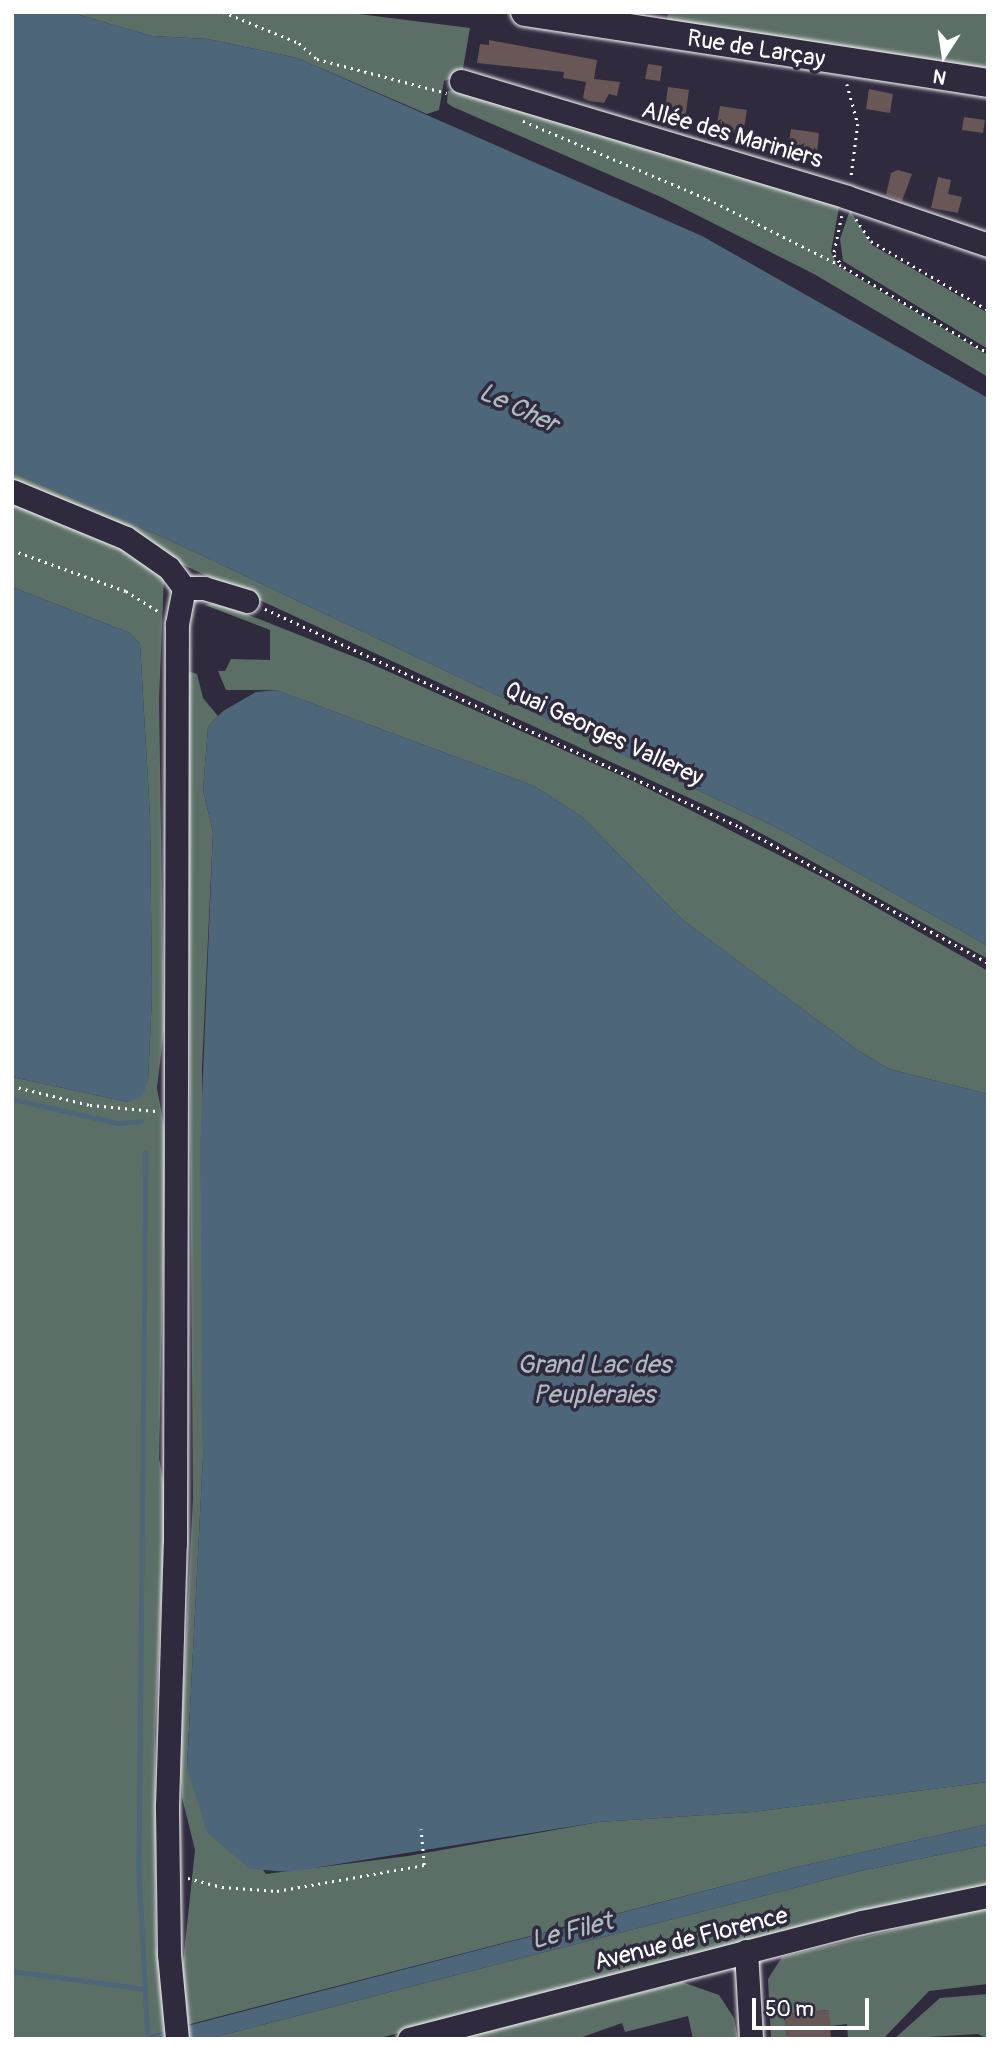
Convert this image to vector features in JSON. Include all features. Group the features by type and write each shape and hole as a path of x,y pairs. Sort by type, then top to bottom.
{"main road":[{"name":"Rue de Larçay","path":"525,12 988,83"}],"street":[{"name":"Allée des Mariniers","path":"460,89 847,197 988,245"},
{"path":"12,491 126,538 169,568 184,588 177,624 177,1111 168,1872 176,2034"},
{"path":"184,588 204,588 247,601"},
{"name":"Avenue de Florence","path":"409,2039 746,1951 988,1896"},
{"path":"746,1951 751,2039"}],"path":[{"path":"223,12 299,43 317,59 460,89"},
{"path":"831,61 858,108 847,197 834,255 844,267"},
{"path":"519,120 708,199 844,267 988,353"},
{"path":"847,197 860,229 871,241 988,310"},
{"path":"12,550 127,591 177,624"},
{"name":"Quai Georges Vallerey","path":"247,601 740,827 988,962"},
{"path":"12,1086 90,1105 177,1111"},
{"path":"168,1872 222,1887 277,1891 424,1865 421,1829"}],"green space":[{"path":"69,12 343,12 470,28 462,74 444,81 439,110 427,114 297,58 208,39 152,36"},
{"path":"668,12 988,12 988,72 667,22"},
{"path":"455,89 840,201 831,252 838,266 988,355 988,377 814,274 661,197 453,107 447,103 448,91"},
{"path":"850,210 872,245 988,313 988,349 843,261 840,239"},
{"path":"12,472 167,539 780,829 988,946 988,959 737,820 12,486"},
{"path":"12,497 116,540 164,577 159,700 164,1030 157,1088 166,1138 159,1458 166,1496 155,1733 156,1945 171,2030 137,2039 12,2039 12,1077 128,1102 148,1081 152,996 150,816 140,644 130,633 12,587"},
{"path":"216,602 367,662 635,782 828,880 988,971 988,1094 889,1069 856,1049 683,920 581,816 534,786 276,690 226,690 218,671 225,671 231,659 270,660 270,630 205,605"},
{"path":"187,671 197,674 203,698 218,716 208,727 203,790 213,832 202,1068 203,1456 187,1768 266,1874 408,1856 599,1822 752,1812 988,1782 988,1824 797,1867 183,2026 182,1972 195,1850 182,1797 180,1759 193,1498"},
{"path":"988,1845 988,1886 375,2039 207,2039 860,1871"},
{"path":"988,1907 988,1984 929,1991 883,2039 848,2039 847,2024 830,2026 828,2010 785,2014 787,2039 771,2039 768,1979 782,1957"},
{"path":"682,1982 719,1995 734,2018 738,2039 693,2039 688,2016 625,2032 622,2023 577,2039 457,2039"},
{"path":"988,1994 988,2039 978,2034 894,2039 940,1998"}],"water":[{"name":"Le Cher","path":"12,12 69,12 152,36 208,39 297,58 702,236 988,398 988,946 780,829 167,539 12,472"},
{"path":"12,587 130,633 140,644 150,816 152,996 148,1081 142,1097 128,1102 12,1077"},
{"name":"Grand Lac des Peupleraies","path":"276,690 534,786 581,816 683,920 856,1049 889,1069 988,1094 988,1782 752,1812 599,1822 289,1872 250,1869 207,1833 187,1768 203,1456 200,1146 213,832 203,790 208,727 223,711 256,692"},
{"name":"Le Filet","path":"988,1824 988,1845 860,1871 207,2039 137,2039 797,1867"}],"building":[{"path":"489,40 597,60 594,79 620,82 617,96 609,94 604,103 589,101 583,98 586,82 563,78 564,72 477,63 480,44 489,45"},
{"path":"648,64 662,66 660,81 645,79"},
{"path":"668,87 689,90 685,120 664,117"},
{"path":"869,89 893,94 890,113 866,109"},
{"path":"720,106 747,110 743,134 716,130"},
{"path":"964,117 985,120 983,133 962,130"},
{"path":"791,129 819,133 817,153 788,149"},
{"path":"898,170 912,174 902,201 886,195 891,173"},
{"path":"938,177 951,180 948,194 962,197 958,213 931,208"},
{"path":"829,2010 831,2039 787,2039 785,2014"}],"waterway":[{"path":"12,1099 118,1123 141,1121"},
{"path":"146,1153 139,1870 148,2039"},
{"path":"12,1971 145,1989"}]}
